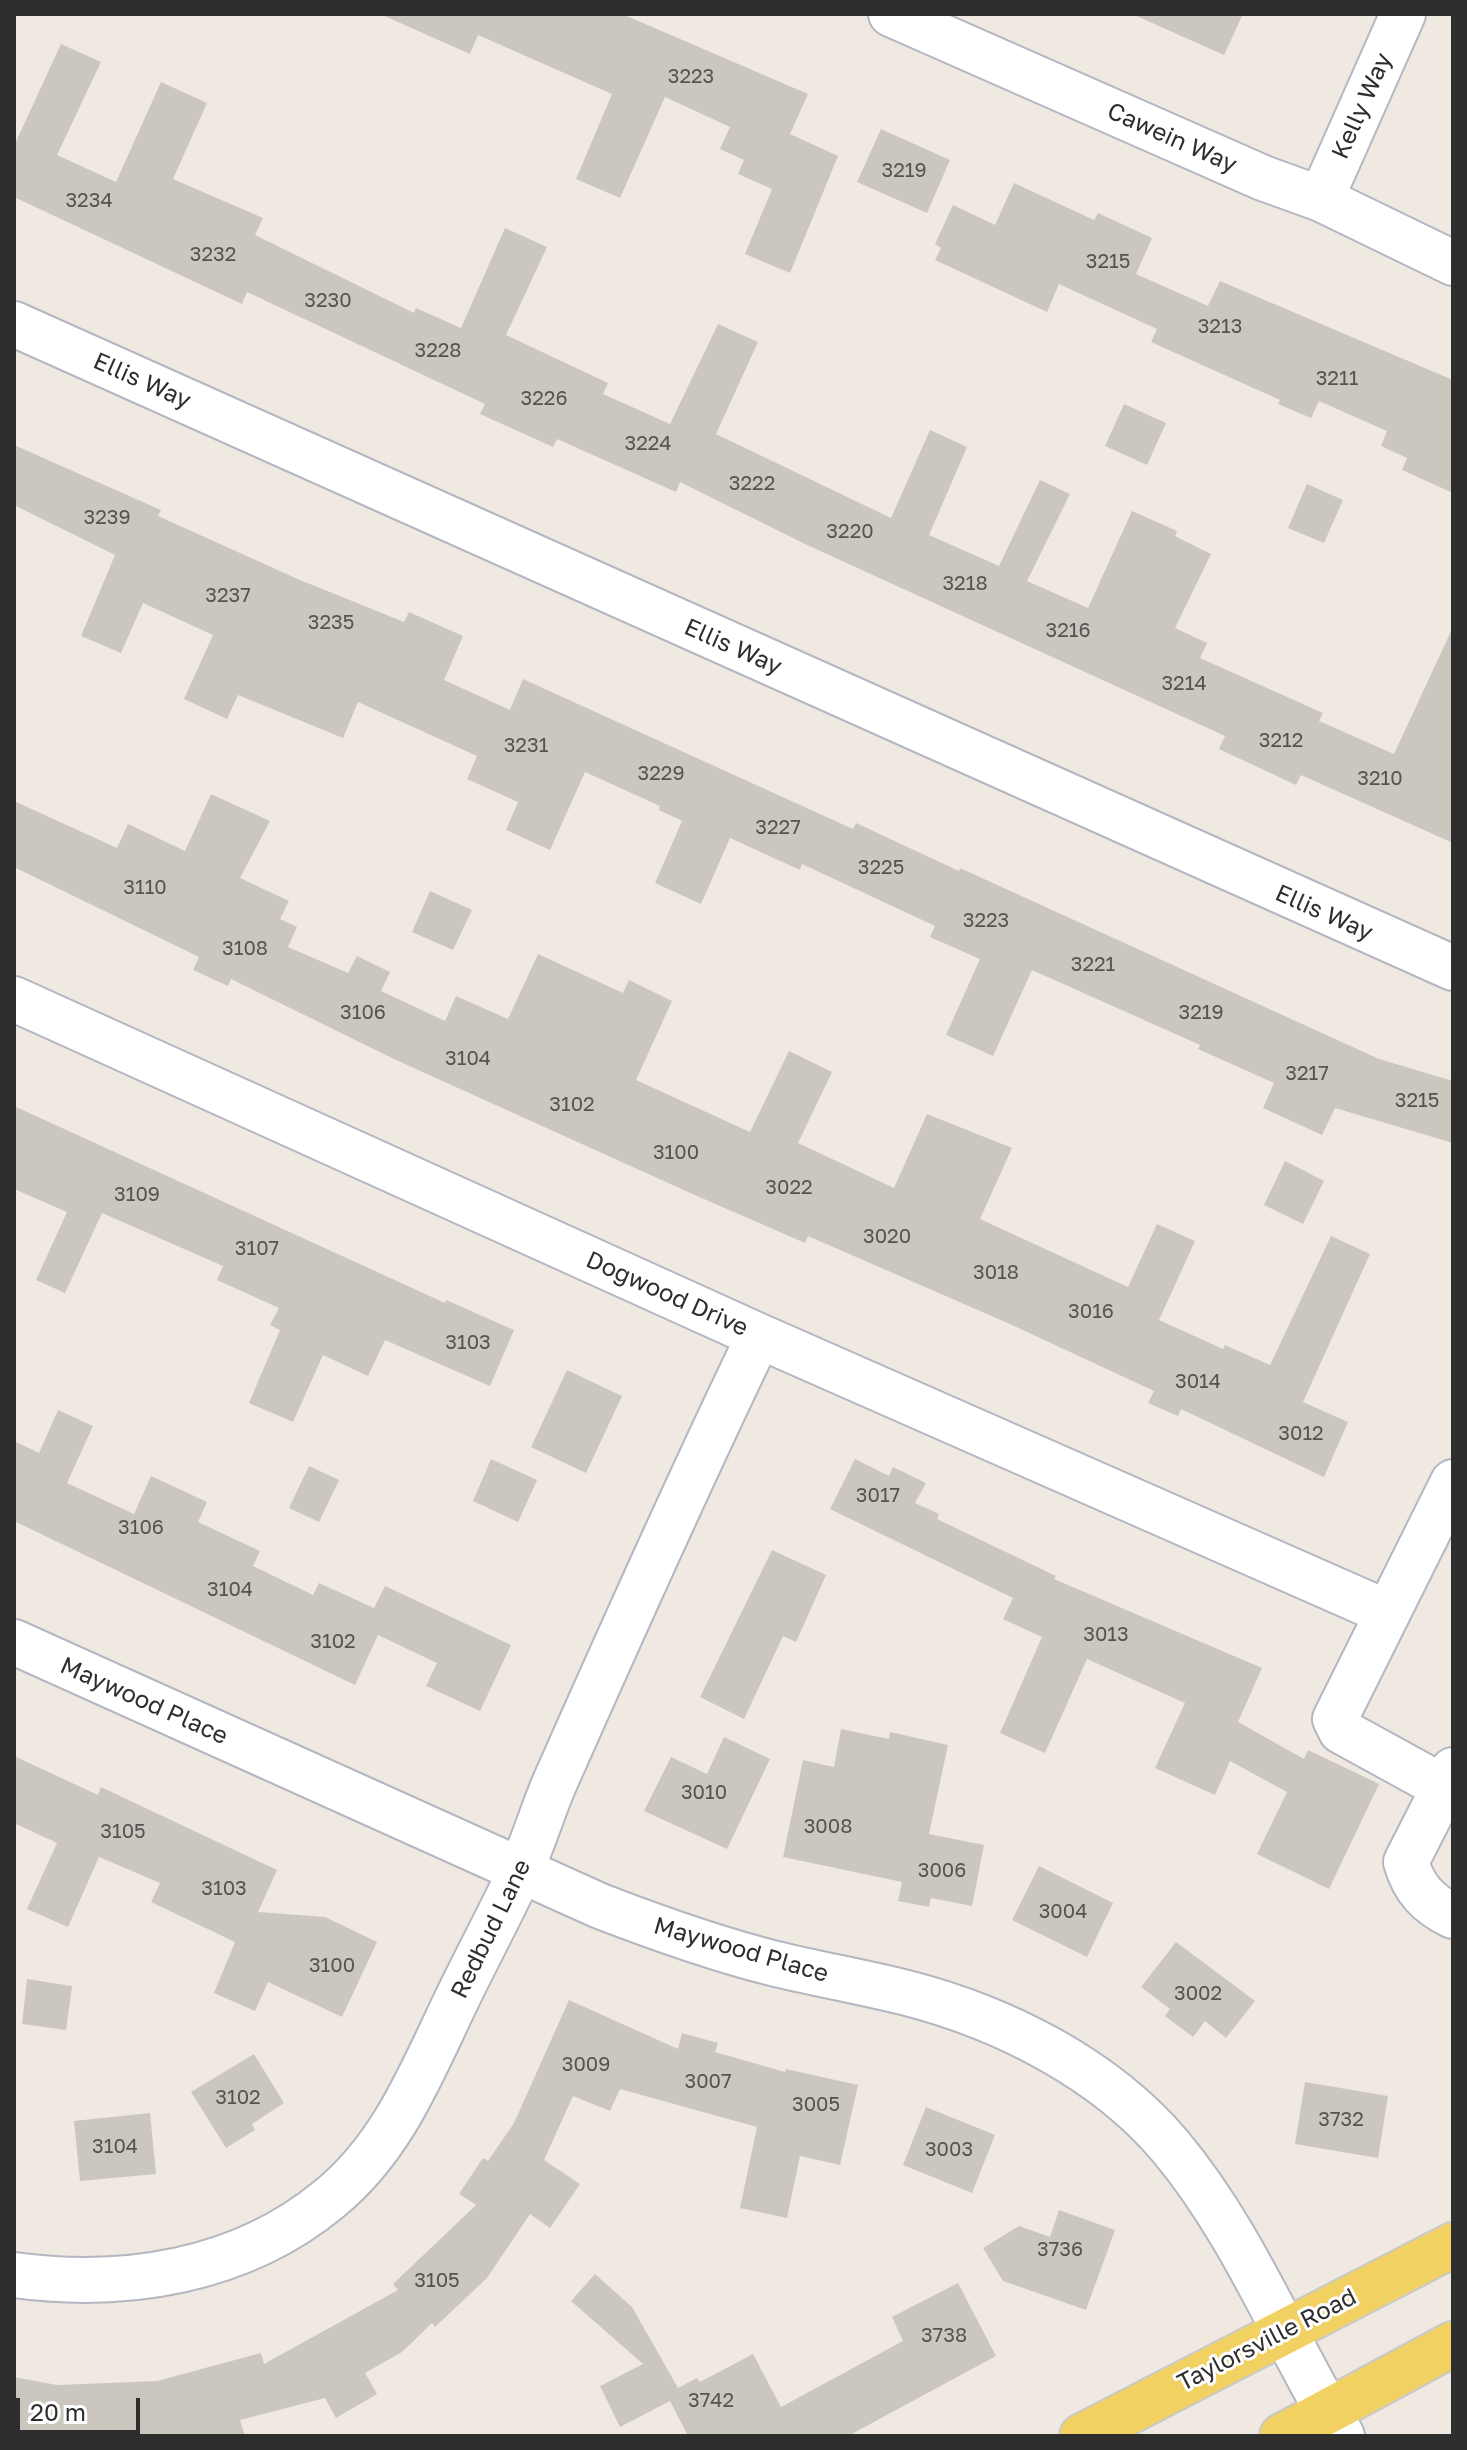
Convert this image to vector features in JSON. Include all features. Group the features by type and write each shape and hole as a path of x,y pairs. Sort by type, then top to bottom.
{"main road":[{"name":"Taylorsville Road","path":"1082,2436 1453,2245"},
{"path":"1282,2436 1335,2424 1453,2344"}],"street":[{"name":"Cawein Way","path":"891,14 1263,178 1321,199 1453,263"},
{"name":"Kelly Way","path":"1321,199 1403,14"},
{"name":"Ellis Way","path":"14,324 1453,968"},
{"name":"Dogwood Drive","path":"14,999 759,1336 1388,1613"},
{"name":"Redbud Lane","path":"14,2275 104,2281 154,2276 203,2264 292,2226 329,2199 384,2140 411,2096 520,1872 553,1786 759,1336"},
{"path":"1453,1482 1335,1719 1336,1725 1448,1778 1406,1862 1412,1884 1433,1907 1453,1916"},
{"name":"Maywood Place","path":"14,1642 520,1872 676,1935 772,1963 954,2007 1036,2042 1108,2088 1170,2146 1229,2228 1335,2424"}],"building":[{"path":"380,14 622,14 808,94 790,134 838,156 790,273 745,254 772,189 738,174 744,160 720,149 730,127 665,97 620,198 576,179 612,94 478,35 470,54"},
{"path":"1132,14 1243,14 1224,55"},
{"path":"61,44 101,62 57,155 116,182 161,82 207,103 173,179 263,218 255,235 414,313 416,308 461,328 505,228 547,247 506,335 608,383 603,394 670,424 718,324 758,342 716,434 891,518 930,430 967,447 929,535 999,566 1040,480 1070,494 1027,581 1088,608 1132,511 1177,531 1175,536 1211,554 1175,628 1207,643 1200,658 1323,713 1319,721 1394,754 1453,627 1453,843 1301,775 1296,785 1219,749 1225,736 805,544 680,482 676,492 557,439 553,447 480,414 485,404 247,292 242,304 14,197 14,146"},
{"path":"881,129 950,160 927,213 857,182"},
{"path":"1014,183 1094,220 1098,213 1152,238 1136,274 1208,306 1220,281 1453,380 1453,493 1402,470 1407,458 1381,446 1387,431 1319,401 1311,418 1278,404 1280,400 1151,342 1157,329 1059,284 1047,312 935,260 941,248 935,244 953,205 995,225"},
{"path":"1124,404 1166,423 1147,465 1105,446"},
{"path":"14,445 161,510 158,516 300,580 404,622 409,612 463,636 444,680 510,710 523,679 853,829 856,823 959,871 960,868 1379,1059 1453,1081 1453,1143 1335,1108 1322,1135 1263,1108 1274,1083 1198,1049 1200,1045 1032,970 993,1056 946,1035 980,959 930,937 935,926 802,864 800,870 730,838 701,904 655,883 682,821 659,810 660,806 585,772 550,850 506,830 518,802 467,779 477,756 358,702 343,738 238,695 227,719 184,699 213,635 143,603 121,653 81,636 115,555 14,505"},
{"path":"1307,484 1343,500 1324,543 1288,528"},
{"path":"211,794 270,821 240,878 289,901 280,919 297,927 288,947 348,973 357,956 390,972 381,991 445,1021 456,996 508,1019 538,954 623,993 629,980 672,1001 636,1080 750,1132 789,1051 832,1072 798,1143 894,1188 927,1114 1012,1148 980,1219 1128,1287 1157,1224 1195,1241 1159,1320 1223,1349 1225,1345 1270,1365 1331,1236 1370,1254 1303,1402 1348,1422 1324,1477 1181,1409 1178,1416 1148,1403 1154,1391 1012,1325 808,1236 805,1243 396,1060 231,979 228,986 193,970 199,957 14,867 14,801 117,848 128,824 185,851"},
{"path":"430,891 472,910 453,950 412,932"},
{"path":"14,1106 445,1303 446,1300 514,1330 490,1386 385,1340 368,1376 323,1355 293,1422 249,1403 280,1330 270,1325 279,1308 217,1280 223,1266 102,1213 65,1293 36,1280 67,1212 14,1189"},
{"path":"1285,1161 1324,1181 1303,1224 1264,1205"},
{"path":"567,1370 622,1396 586,1473 531,1447"},
{"path":"58,1410 93,1426 67,1483 134,1514 151,1476 207,1502 198,1522 260,1551 253,1566 313,1595 319,1583 374,1608 385,1586 511,1645 480,1711 426,1686 437,1663 378,1635 355,1685 14,1521 14,1441 39,1453"},
{"path":"491,1459 537,1480 518,1522 473,1501"},
{"path":"855,1459 889,1476 893,1467 926,1483 915,1503 939,1514 937,1519 1056,1576 1054,1579 1262,1668 1238,1722 1304,1759 1308,1750 1379,1784 1329,1889 1257,1854 1287,1792 1230,1761 1215,1795 1155,1768 1185,1703 1087,1659 1045,1753 1000,1733 1042,1637 1003,1619 1013,1598 830,1509"},
{"path":"309,1466 339,1480 319,1522 289,1508"},
{"path":"772,1550 826,1575 796,1642 783,1636 744,1719 700,1697"},
{"path":"841,1729 889,1739 890,1732 948,1745 929,1834 984,1845 972,1906 931,1898 929,1907 898,1901 902,1882 783,1857 803,1760 834,1767"},
{"path":"724,1737 770,1759 727,1849 644,1811 671,1757 707,1774"},
{"path":"14,1756 98,1795 101,1787 277,1870 258,1912 325,1917 377,1942 342,2017 268,1982 255,2011 214,1993 235,1942 151,1902 160,1883 99,1857 68,1927 27,1909 57,1843 14,1823"},
{"path":"1039,1866 1113,1903 1087,1957 1012,1920"},
{"path":"1176,1942 1255,2001 1226,2038 1205,2021 1193,2037 1165,2016 1170,2009 1141,1987"},
{"path":"27,1979 72,1986 66,2030 22,2024"},
{"path":"569,2000 678,2049 682,2033 718,2043 715,2052 785,2072 786,2069 858,2085 840,2165 800,2156 787,2218 740,2208 757,2127 620,2089 610,2111 573,2096 544,2160 580,2184 550,2228 530,2214 487,2278 435,2327 432,2323 402,2352 365,2373 377,2394 336,2418 325,2398 240,2420 245,2436 14,2436 14,2377 57,2385 157,2381 261,2353 264,2364 398,2290 393,2284 476,2205 459,2194 483,2158 488,2161 514,2123"},
{"path":"254,2054 284,2103 252,2124 255,2130 226,2148 191,2092"},
{"path":"1305,2082 1388,2096 1378,2158 1295,2144"},
{"path":"926,2107 995,2135 972,2193 903,2165"},
{"path":"150,2113 156,2174 80,2181 74,2121"},
{"path":"1059,2210 1115,2230 1086,2310 1003,2281 983,2248 1019,2226 1050,2237"},
{"path":"595,2274 632,2307 678,2388 697,2378 700,2382 753,2354 781,2407 903,2341 892,2317 958,2283 996,2356 848,2436 688,2436 670,2401 620,2427 600,2386 643,2364 571,2301"}]}
